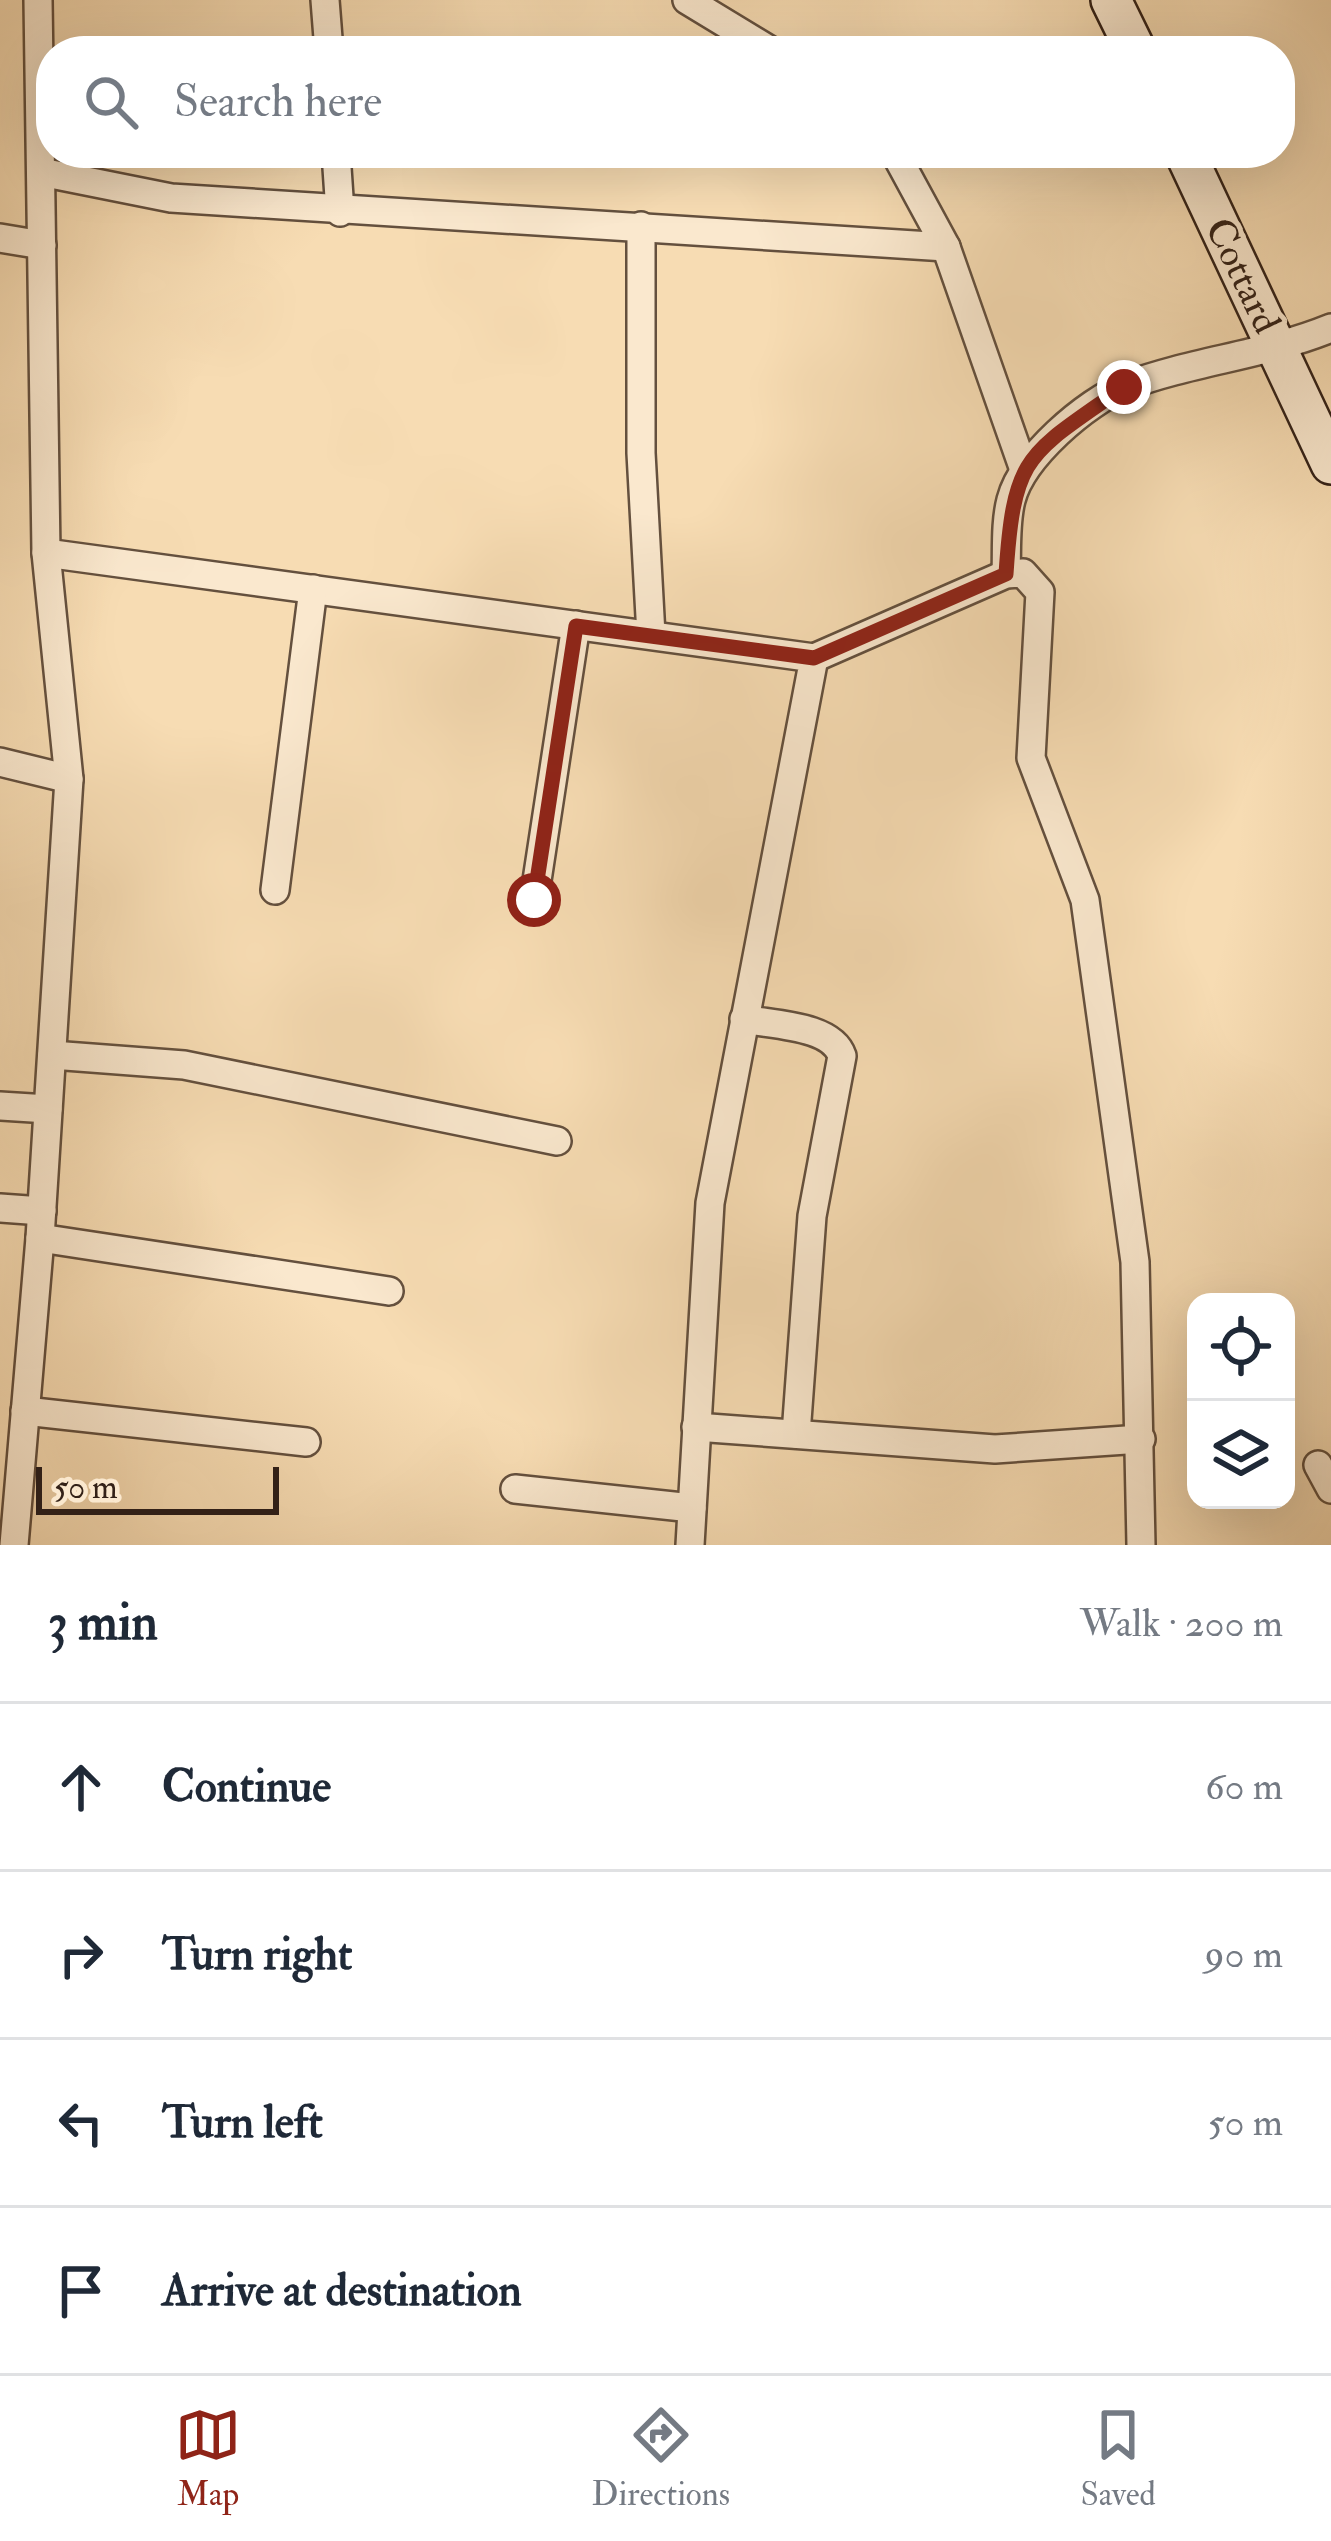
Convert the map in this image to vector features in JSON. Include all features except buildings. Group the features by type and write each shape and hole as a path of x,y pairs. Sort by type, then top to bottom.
{"street":[{"path":"38,0 38,36"},
{"path":"326,0 328,36"},
{"path":"687,0 746,36"},
{"path":"1112,0 1129,36"},
{"path":"14,1545 41,1224 69,779 46,553 40,168"},
{"path":"337,168 340,212"},
{"path":"905,168 946,247 1023,467"},
{"name":"Cottard","path":"1192,168 1331,464"},
{"path":"40,172 171,199 946,247"},
{"path":"641,226 641,453 651,635"},
{"path":"0,238 42,245"},
{"path":"1006,574 1010,502 1023,467 1048,441 1124,387 1279,349 1331,328"},
{"path":"46,553 814,658 1006,574 1023,573 1040,592 1031,758 1085,900 1135,1262 1141,1545"},
{"path":"275,890 313,590"},
{"path":"534,900 576,626"},
{"path":"690,1545 710,1203 814,658"},
{"path":"0,762 69,779"},
{"path":"744,1019 823,1035 838,1045 842,1056 812,1216 796,1435"},
{"path":"52,1055 184,1065 557,1141"},
{"path":"0,1106 48,1109"},
{"path":"0,1208 41,1224 388,1291"},
{"path":"25,1411 306,1442"},
{"path":"696,1427 994,1449 1141,1439"},
{"path":"515,1489 692,1508"}],"route":[{"path":"534,900 576,626 814,658 1006,574 1010,502 1023,467 1048,441 1124,387"}]}
